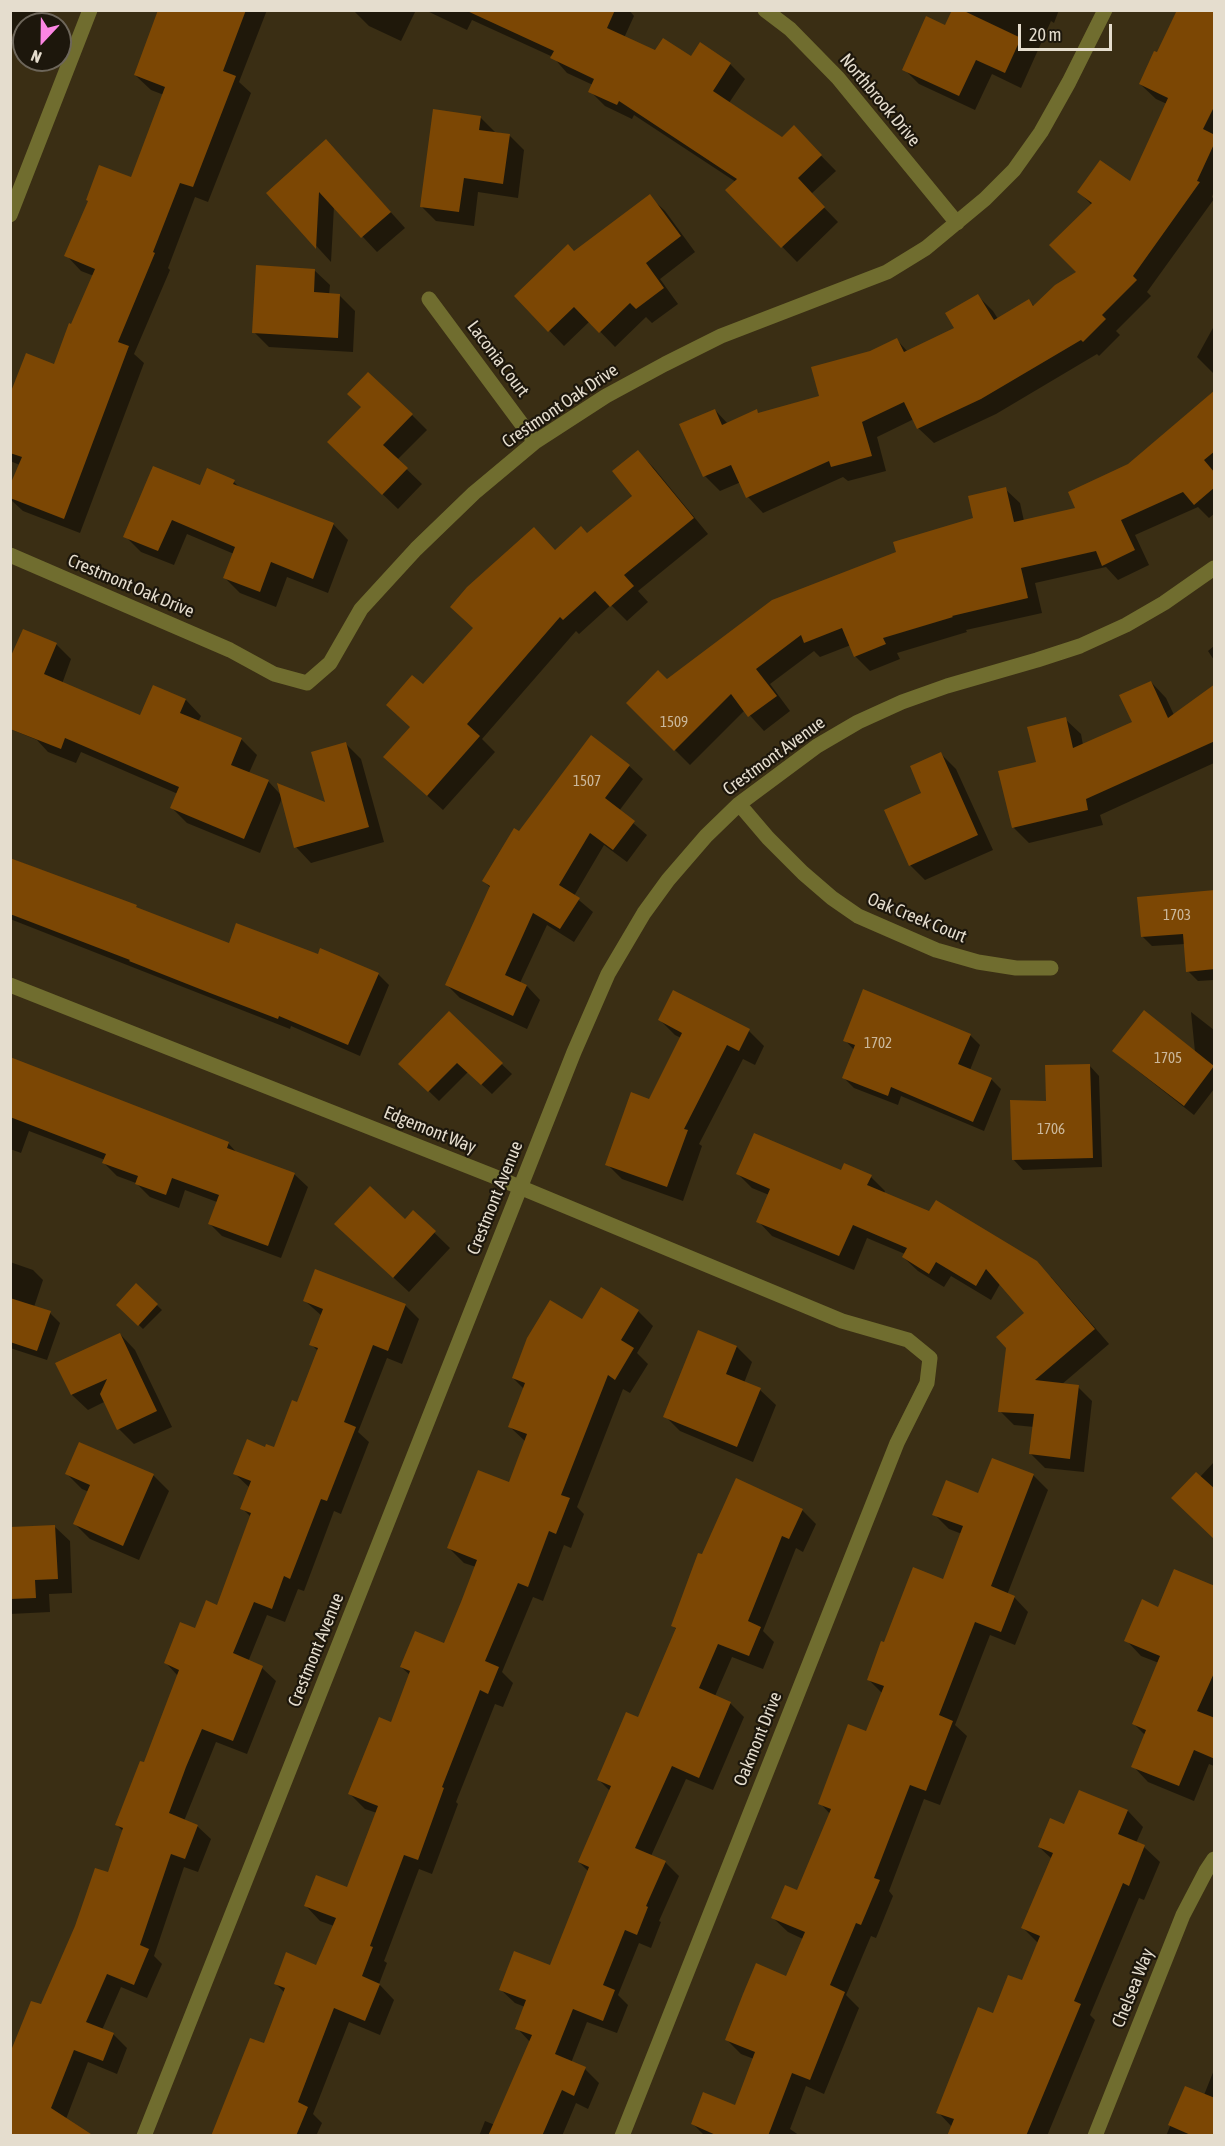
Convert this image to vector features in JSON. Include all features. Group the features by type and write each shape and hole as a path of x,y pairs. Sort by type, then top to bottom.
{"street":[{"path":"10,215 90,10"},
{"name":"Northbrook Drive","path":"765,10 790,29 837,78 957,223"},
{"name":"Crestmont Oak Drive","path":"10,555 230,650 274,674 307,683 330,663 361,609 416,549 474,494 535,442 606,396 721,336 887,272 926,248 957,223 1014,170 1041,132 1106,10"},
{"name":"Laconia Court","path":"429,299 535,442"},
{"name":"Crestmont Avenue","path":"144,2136 574,1052 608,974 625,944 668,880 706,836 739,804 817,746 858,722 947,686 1080,645 1126,625 1164,603 1215,568"},
{"name":"Oak Creek Court","path":"739,804 768,838 803,873 832,898 858,916 936,950 978,962 1016,968 1051,968"},
{"name":"Edgemont Way","path":"10,985 520,1187 842,1321 908,1340 930,1358"},
{"name":"Oakmont Drive","path":"622,2136 897,1443 927,1383 930,1358"},
{"name":"Chelsea Way","path":"1095,2136 1183,1915 1206,1871 1215,1859"}],"building":[{"path":"158,10 246,10 223,71 236,76 193,187 180,183 153,252 155,253 118,342 129,346 64,519 10,498 10,485 22,457 10,453 10,394 26,353 54,364 69,323 71,324 95,269 64,256 88,201 86,200 99,165 131,177 165,87 134,75"},
{"path":"465,10 615,10 607,28 655,50 663,38 691,56 700,42 731,63 713,91 782,137 794,125 822,155 798,178 825,207 781,248 725,190 737,179 619,101 617,105 588,92 594,79 550,58 554,51"},
{"path":"952,10 962,10 1021,38 1005,73 976,60 959,96 902,70 926,16 945,25"},
{"path":"1177,10 1215,10 1215,105 1203,129 1215,135 1215,142 1197,181 1200,182 1133,276 1137,280 1102,315 1106,319 1083,342 1081,340 981,399 917,429 904,402 862,422 872,456 831,467 829,461 746,498 731,465 703,477 679,424 715,409 722,425 757,409 758,413 819,396 811,367 870,351 897,338 904,352 954,328 945,313 978,294 994,320 1029,299 1033,306 1055,285 1076,272 1049,245 1092,203 1077,192 1100,160 1130,181 1168,98 1139,84"},
{"path":"433,109 481,116 479,130 510,134 503,184 464,178 459,212 420,207"},
{"path":"326,139 391,212 361,238 319,192 316,249 266,193"},
{"path":"650,194 681,236 646,263 664,288 636,309 630,303 599,333 574,307 548,332 514,296 568,244 574,251"},
{"path":"256,265 315,269 314,292 340,294 338,338 252,333"},
{"path":"368,372 413,414 383,445 408,468 382,495 327,442 361,407 347,394"},
{"path":"1215,390 1215,451 1204,460 1215,473 1215,487 1194,505 1183,492 1121,520 1135,550 1102,566 1096,551 1021,568 1028,598 952,616 883,638 886,644 854,657 842,628 804,643 801,635 756,669 777,696 748,717 731,694 674,751 626,703 658,670 667,679 772,600 896,552 893,542 973,518 968,496 1006,487 1014,522 1075,508 1068,492 1128,464"},
{"path":"638,450 694,518 624,575 634,586 610,607 595,591 563,620 560,617 467,724 480,736 427,796 383,757 410,727 386,705 412,675 423,684 473,628 450,607 467,587 534,527 555,550 581,526 587,533 632,496 612,471"},
{"path":"153,466 200,485 207,468 235,480 233,484 334,523 313,579 271,562 260,592 223,578 235,547 172,520 158,551 123,537"},
{"path":"23,629 57,643 44,674 140,715 153,685 186,699 180,713 242,738 231,765 269,780 244,839 170,808 179,787 65,738 61,749 10,729 10,658"},
{"path":"1151,681 1168,718 1215,684 1215,741 1086,799 1088,810 1012,828 998,771 1036,762 1027,727 1066,717 1073,748 1132,722 1119,695"},
{"path":"591,735 630,765 605,798 635,821 613,850 590,833 559,885 580,898 560,929 533,913 505,975 527,985 513,1016 445,985 490,886 482,881 514,828 519,831"},
{"path":"346,742 369,827 294,848 277,783 325,802 311,752"},
{"path":"941,752 978,835 909,866 884,810 921,793 910,766"},
{"path":"10,858 137,905 136,907 229,943 236,923 318,954 320,948 379,973 348,1045 279,1016 278,1019 10,914"},
{"path":"1215,890 1215,969 1186,972 1183,934 1141,937 1137,897"},
{"path":"863,989 971,1034 958,1064 992,1078 973,1122 891,1087 888,1096 842,1078 855,1045 843,1041"},
{"path":"673,990 750,1029 739,1051 727,1045 684,1129 688,1130 667,1187 605,1165 631,1092 649,1099 682,1033 658,1020"},
{"path":"1144,1010 1214,1066 1184,1106 1112,1051"},
{"path":"449,1011 503,1063 481,1085 457,1063 428,1092 398,1064"},
{"path":"10,1057 229,1142 227,1148 295,1173 268,1246 208,1224 219,1195 172,1178 166,1195 135,1184 138,1176 102,1163 106,1154 10,1117"},
{"path":"1090,1064 1093,1158 1012,1160 1010,1100 1046,1101 1045,1065"},
{"path":"754,1133 841,1170 844,1163 872,1175 867,1185 929,1211 936,1200 1037,1261 1095,1329 1035,1380 1079,1385 1070,1459 1029,1454 1034,1414 998,1412 1006,1348 996,1337 1024,1313 986,1269 976,1286 936,1262 929,1274 902,1257 907,1248 853,1225 839,1256 756,1222 770,1189 736,1174"},
{"path":"370,1186 405,1219 413,1210 436,1231 393,1278 334,1224"},
{"path":"315,1269 406,1304 388,1351 373,1345 344,1422 356,1427 327,1501 321,1499 290,1579 284,1576 272,1609 254,1602 233,1653 263,1666 233,1741 202,1729 186,1767 169,1813 198,1825 185,1859 171,1854 140,1945 149,1949 134,1985 107,1974 86,2022 114,2033 103,2061 74,2050 51,2108 94,2136 10,2136 10,2053 31,2001 41,2004 75,1926 95,1868 108,1872 123,1828 115,1825 140,1761 144,1762 179,1670 164,1663 180,1622 195,1628 206,1600 217,1605 251,1513 240,1509 251,1481 233,1474 247,1439 265,1447 266,1444 274,1447 292,1400 297,1402 318,1348 309,1345 323,1309 303,1301"},
{"path":"136,1283 158,1304 138,1326 116,1305"},
{"path":"601,1287 639,1310 621,1340 634,1348 615,1380 608,1375 561,1495 570,1498 556,1534 549,1531 528,1587 518,1583 485,1661 499,1667 488,1694 480,1690 442,1787 444,1788 418,1860 404,1855 370,1946 373,1947 362,1976 380,1984 365,2021 334,2008 298,2102 308,2107 296,2136 211,2136 250,2038 264,2043 285,1988 274,1984 286,1952 316,1965 336,1918 304,1906 316,1875 347,1887 378,1806 348,1794 379,1717 391,1722 410,1671 400,1667 415,1631 444,1643 461,1602 477,1560 447,1548 478,1470 509,1482 527,1434 508,1427 525,1383 512,1378 527,1338 550,1300 582,1319"},
{"path":"10,1298 51,1311 37,1351 10,1342"},
{"path":"698,1330 737,1346 726,1374 761,1388 737,1447 663,1417"},
{"path":"120,1333 157,1411 117,1430 100,1394 107,1379 71,1395 55,1363"},
{"path":"79,1442 154,1474 123,1546 73,1524 90,1485 65,1474"},
{"path":"992,1458 1034,1474 991,1586 1015,1596 1001,1632 975,1622 939,1715 953,1721 926,1791 910,1785 874,1878 880,1880 861,1925 856,1923 830,1985 845,1992 810,2080 792,2073 768,2136 718,2136 691,2124 703,2092 735,2105 755,2052 725,2040 743,1994 756,1963 786,1976 805,1932 771,1918 785,1885 797,1890 831,1809 818,1804 848,1724 866,1731 884,1686 867,1680 881,1641 884,1642 913,1567 943,1579 963,1526 932,1515 946,1480 978,1493"},
{"path":"1196,1472 1215,1489 1215,1540 1171,1498"},
{"path":"736,1478 803,1509 789,1539 782,1536 748,1621 761,1627 749,1656 718,1644 699,1688 731,1702 699,1778 672,1766 635,1848 666,1861 646,1906 648,1907 637,1935 625,1930 603,1985 615,1990 603,2021 573,2009 555,2054 586,2067 574,2096 562,2090 542,2136 488,2136 532,2035 515,2029 526,2000 499,1990 514,1951 550,1965 589,1867 578,1862 611,1786 597,1780 626,1712 638,1717 676,1628 671,1626 698,1553 702,1554"},
{"path":"55,1525 58,1579 35,1580 36,1598 10,1599 10,1527"},
{"path":"1174,1569 1215,1586 1215,1671 1197,1711 1215,1718 1215,1759 1194,1750 1179,1786 1131,1767 1146,1730 1132,1724 1160,1656 1124,1641 1142,1599 1158,1607"},
{"path":"1079,1790 1128,1810 1118,1834 1145,1845 1129,1886 1123,1883 1074,2001 1081,2004 1026,2136 947,2136 954,2119 936,2113 978,2007 993,2013 1008,1975 1022,1980 1040,1936 1021,1928 1053,1853 1038,1847 1050,1818 1064,1824"},
{"path":"1185,2086 1215,2098 1215,2136 1193,2136 1168,2125"}]}
